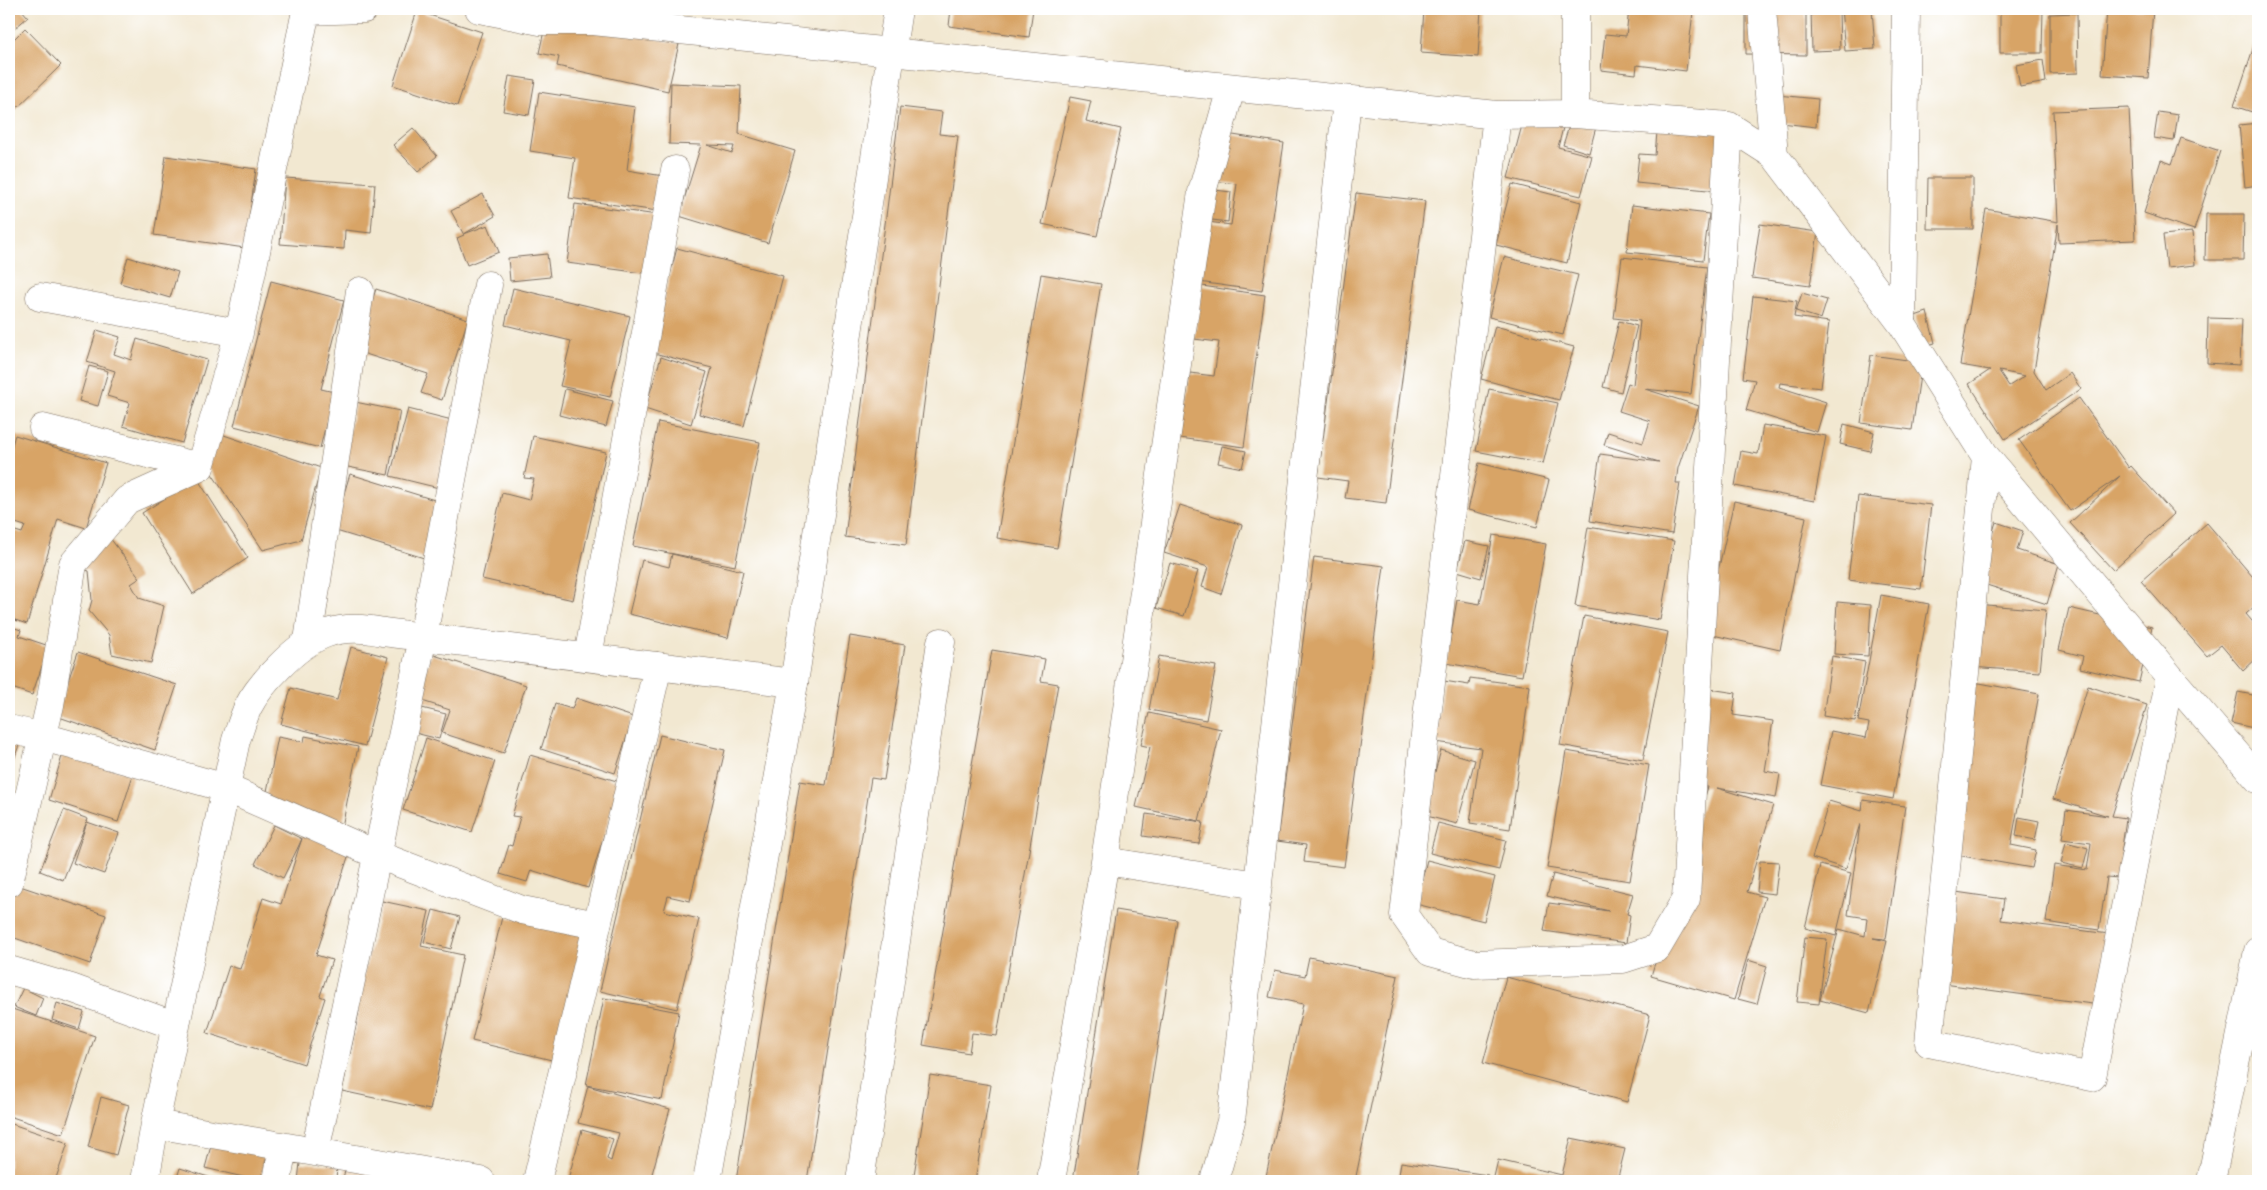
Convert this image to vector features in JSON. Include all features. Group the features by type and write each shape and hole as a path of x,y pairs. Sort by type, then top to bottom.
{"street":[{"path":"9,883 50,705 73,564 127,500 200,466 239,333 307,10 364,9"},
{"path":"479,9 540,21 593,22 1347,101 1497,114 1575,114 1729,126 1774,155 1902,324 1986,457 2258,779"},
{"path":"707,1181 794,683 898,9"},
{"path":"1575,9 1575,114"},
{"path":"1762,9 1774,155"},
{"path":"1902,324 1906,9"},
{"path":"1051,1181 1105,861 1202,192 1231,88"},
{"path":"1214,1181 1231,1121 1347,101"},
{"path":"1497,114 1404,915 1430,952 1474,964 1623,959 1657,948 1686,899 1729,126"},
{"path":"588,657 675,170"},
{"path":"315,1152 423,637 488,285"},
{"path":"308,641 360,291"},
{"path":"40,296 239,333"},
{"path":"42,428 200,466"},
{"path":"1986,457 1929,1043 2092,1077 2170,677"},
{"path":"146,1181 155,1124 236,740 248,707 268,678 308,641 326,633 344,629 364,628 794,683"},
{"path":"860,1181 941,642"},
{"path":"537,1181 658,666"},
{"path":"9,729 226,788 378,855 522,910 597,925"},
{"path":"1105,861 1258,884"},
{"path":"2211,1181 2258,951"},
{"path":"9,970 71,988 176,1026"},
{"path":"155,1124 315,1152 427,1177 481,1181"},
{"path":"277,1181 284,1147"}],"building":[{"path":"9,9 21,9 28,17 9,33"},
{"path":"549,9 636,34 679,44 668,91 557,66 559,57 539,53"},
{"path":"951,9 1033,9 1029,37 949,26"},
{"path":"1424,9 1481,9 1478,57 1421,53"},
{"path":"1629,9 1663,9 1693,12 1686,71 1637,65 1636,74 1601,70 1605,34 1626,36"},
{"path":"1746,9 1806,9 1806,55 1746,54"},
{"path":"1811,9 1839,9 1840,50 1812,51"},
{"path":"1841,9 1872,9 1875,49 1845,51"},
{"path":"2000,9 2043,9 2042,53 2000,53"},
{"path":"2107,9 2153,9 2148,78 2102,75"},
{"path":"417,11 482,32 457,106 393,85"},
{"path":"2077,13 2078,73 2050,74 2050,14"},
{"path":"25,28 61,65 9,116 9,44"},
{"path":"2255,43 2258,44 2258,114 2234,106"},
{"path":"2043,60 2046,82 2020,87 2016,65"},
{"path":"509,76 535,80 529,115 503,111"},
{"path":"671,83 741,86 739,134 795,151 768,243 679,216 701,145 669,144","holes":["707,145 734,146 732,153"]},
{"path":"539,92 635,107 627,170 663,176 657,211 569,198 575,158 530,151"},
{"path":"1767,94 1818,99 1816,127 1764,121"},
{"path":"1070,97 1091,101 1086,121 1121,129 1097,236 1042,224"},
{"path":"900,107 942,112 939,134 958,136 906,545 845,537"},
{"path":"2129,108 2135,240 2059,243 2058,224 2034,371 2046,390 2070,373 2081,389 2005,439 1969,384 1990,370 1960,365 1986,209 2058,222 2053,111","holes":["1999,371 2025,376 2009,386"]},
{"path":"1659,109 1724,115 1718,191 1636,183 1639,154 1655,155"},
{"path":"2158,112 2178,115 2174,141 2154,138"},
{"path":"1525,114 1564,124 1558,147 1592,156 1581,196 1508,178"},
{"path":"1571,120 1596,127 1589,153 1563,145"},
{"path":"2258,123 2258,185 2245,187 2239,125"},
{"path":"413,128 437,156 418,172 393,145"},
{"path":"1220,133 1284,143 1262,291 1199,282 1208,222 1231,225 1237,184 1213,181"},
{"path":"2181,138 2220,151 2194,230 2144,213 2161,160 2172,164"},
{"path":"166,156 256,169 245,248 154,235"},
{"path":"285,178 375,184 371,233 345,230 344,249 280,244"},
{"path":"1928,178 1973,178 1973,229 1927,229"},
{"path":"1512,184 1581,202 1567,263 1496,245"},
{"path":"1207,189 1231,192 1228,222 1204,219"},
{"path":"1356,193 1425,201 1386,503 1345,498 1348,481 1318,477"},
{"path":"483,194 495,216 464,234 488,225 499,252 467,265 457,238 464,235 451,211"},
{"path":"575,204 658,215 650,274 567,263"},
{"path":"1632,205 1709,214 1703,260 1627,252"},
{"path":"2206,214 2244,214 2243,260 2205,260"},
{"path":"1760,224 1818,232 1810,286 1752,278"},
{"path":"2192,232 2195,265 2167,268 2163,235"},
{"path":"677,248 783,276 744,426 699,414 712,368 650,352"},
{"path":"547,254 550,277 510,281 508,258"},
{"path":"128,257 178,272 170,298 120,283"},
{"path":"1504,257 1578,275 1563,335 1489,317"},
{"path":"1622,257 1707,267 1691,394 1645,389 1699,406 1678,468 1676,483 1680,483 1672,534 1590,521 1600,454 1659,462 1604,445 1608,432 1643,443 1650,421 1619,411 1628,383 1633,385 1640,321 1614,318"},
{"path":"1041,274 1101,284 1057,548 997,538"},
{"path":"271,281 344,300 321,389 334,392 320,448 234,426"},
{"path":"1202,286 1265,295 1244,447 1180,438 1190,373 1214,376 1219,342 1194,339"},
{"path":"513,288 630,316 610,397 560,386 571,341 505,325"},
{"path":"376,289 468,319 442,400 421,393 428,374 356,351"},
{"path":"1802,293 1827,300 1821,319 1796,311"},
{"path":"1753,296 1797,301 1794,317 1829,322 1821,388 1780,383 1779,387 1826,402 1817,432 1746,410 1755,380 1743,378"},
{"path":"1927,312 1935,343 1924,346 1915,316"},
{"path":"2208,318 2242,319 2240,365 2207,363"},
{"path":"1619,321 1637,326 1621,392 1603,387"},
{"path":"1495,326 1574,347 1559,400 1481,379"},
{"path":"97,330 120,337 114,354 131,360 137,339 207,360 182,443 123,426 130,403 107,396 115,371 87,362"},
{"path":"1871,355 1922,362 1912,430 1861,423"},
{"path":"661,357 707,372 691,424 645,409"},
{"path":"89,366 108,371 98,406 79,401"},
{"path":"565,389 613,401 606,427 559,415"},
{"path":"1489,389 1558,403 1543,464 1476,451"},
{"path":"2079,398 2129,468 2131,466 2174,514 2113,570 2070,523 2120,476 2070,511 2019,440"},
{"path":"355,402 400,411 388,475 343,466"},
{"path":"408,409 456,421 439,488 390,476"},
{"path":"658,422 760,442 735,566 633,546"},
{"path":"1844,424 1874,432 1870,451 1840,444"},
{"path":"1763,425 1826,436 1814,501 1735,486 1741,451 1758,454"},
{"path":"218,433 321,468 301,540 263,550 208,468"},
{"path":"15,435 106,463 86,528 58,519 27,624 9,618 9,529 22,533 25,526 9,521 9,455"},
{"path":"533,436 606,452 573,600 482,579 502,493 529,500 534,479 524,478"},
{"path":"1222,446 1246,451 1242,468 1218,463"},
{"path":"1479,463 1549,480 1537,527 1468,510"},
{"path":"350,474 441,502 424,558 333,530"},
{"path":"197,478 248,558 193,594 142,513"},
{"path":"1858,496 1931,505 1921,589 1848,580"},
{"path":"1734,501 1806,517 1780,650 1704,633"},
{"path":"1180,505 1242,525 1221,594 1202,587 1208,567 1164,553"},
{"path":"1996,522 2023,531 2017,550 2059,564 2047,604 1977,582"},
{"path":"2207,523 2258,583 2258,603 2246,614 2258,628 2258,657 2243,671 2221,645 2207,656 2141,581"},
{"path":"1588,527 1674,541 1660,620 1575,606"},
{"path":"1493,535 1546,544 1522,676 1446,663 1457,600 1480,604"},
{"path":"110,538 140,578 131,584 139,598 164,606 151,663 112,654 109,635 89,611 92,600 89,571 81,568"},
{"path":"1465,541 1489,546 1481,578 1457,571"},
{"path":"672,554 743,571 728,638 629,614 642,560 669,567"},
{"path":"1314,557 1384,566 1344,867 1304,862 1306,845 1277,841"},
{"path":"1170,563 1198,571 1184,616 1156,608"},
{"path":"1881,595 1929,604 1893,799 1820,785 1831,731 1866,738 1869,723 1858,721"},
{"path":"1837,602 1871,605 1868,656 1834,654"},
{"path":"1975,604 2046,610 2040,672 1970,667"},
{"path":"2069,608 2152,627 2139,682 2080,668 2083,656 2059,650"},
{"path":"1584,616 1668,632 1643,760 1560,745"},
{"path":"9,626 21,630 19,636 49,646 32,695 9,687"},
{"path":"850,636 905,645 884,780 871,778 807,1181 736,1181 800,781 826,785"},
{"path":"351,647 388,657 365,746 281,724 291,688 337,700"},
{"path":"992,650 1045,659 1041,681 1058,684 997,1036 972,1033 969,1053 923,1045"},
{"path":"78,652 177,685 155,750 56,716"},
{"path":"431,654 526,685 504,753 442,733 450,710 416,699"},
{"path":"1159,656 1216,666 1206,720 1149,710"},
{"path":"1832,656 1865,662 1855,721 1823,716"},
{"path":"1470,678 1530,686 1510,829 1470,823 1481,748 1435,742 1444,681 1469,685"},
{"path":"1974,682 2039,694 2011,845 2036,850 2032,868 1945,853"},
{"path":"2088,686 2147,705 2112,816 2126,818 2118,878 2107,877 2099,930 2046,922 2054,865 2087,870 2091,843 2062,839 2066,810 2108,816 2053,799"},
{"path":"1710,689 1736,693 1733,715 1773,721 1765,771 1780,774 1776,798 1717,788 1773,805 1747,892 1765,897 1734,1000 1651,976 1708,787 1695,785"},
{"path":"2238,692 2258,696 2258,729 2231,723"},
{"path":"576,698 633,717 615,773 541,749 555,704 572,709"},
{"path":"418,707 446,714 439,739 411,732"},
{"path":"1149,713 1221,729 1199,821 1136,807 1150,747 1141,745"},
{"path":"660,735 725,750 690,901 668,896 664,911 699,919 677,1009 600,991"},
{"path":"305,736 358,747 342,827 263,811 278,737 304,742"},
{"path":"426,738 495,761 472,832 403,810"},
{"path":"9,741 19,745 9,774"},
{"path":"1441,750 1475,760 1457,824 1423,815"},
{"path":"1566,751 1649,765 1630,881 1547,868"},
{"path":"63,753 133,775 118,822 49,800"},
{"path":"530,755 620,782 588,888 531,870 527,882 500,874 509,845 512,846 520,817 512,816"},
{"path":"1863,800 1905,806 1886,939 1873,938 1887,941 1869,1013 1820,1000 1839,929 1865,936 1867,918 1848,915 1860,824 1846,869 1812,858 1829,801 1862,811"},
{"path":"64,810 88,819 63,880 40,871"},
{"path":"1146,814 1203,822 1199,844 1143,836"},
{"path":"2019,817 2039,821 2035,840 2016,836"},
{"path":"87,822 119,833 104,874 73,863"},
{"path":"1438,823 1506,840 1499,870 1430,853"},
{"path":"274,825 302,839 283,878 255,864"},
{"path":"303,835 350,851 316,955 332,960 320,996 325,998 304,1064 207,1033 229,966 240,969 263,898 281,904"},
{"path":"2066,842 2088,848 2083,868 2061,863"},
{"path":"1427,860 1495,877 1484,921 1416,904"},
{"path":"1760,861 1779,862 1775,894 1757,892"},
{"path":"1820,865 1851,873 1836,936 1805,928"},
{"path":"1553,874 1633,894 1627,914 1630,915 1626,943 1544,931 1549,903 1609,911 1547,896"},
{"path":"17,885 106,915 90,964 9,936 9,908"},
{"path":"1942,890 2004,899 2001,920 2117,935 2107,1006 1929,982"},
{"path":"382,901 429,911 421,946 463,955 430,1110 342,1091 359,1011 355,1010"},
{"path":"433,910 460,917 451,949 424,942"},
{"path":"1116,910 1177,920 1136,1181 1073,1181"},
{"path":"502,917 588,928 556,1061 472,1041"},
{"path":"1805,937 1827,939 1819,1004 1797,1002"},
{"path":"1309,957 1398,976 1355,1181 1265,1181 1303,1004 1269,997 1275,970 1305,976"},
{"path":"1748,960 1767,966 1757,1004 1738,999"},
{"path":"1506,977 1650,1015 1627,1102 1483,1063"},
{"path":"23,988 43,998 36,1016 14,1007"},
{"path":"604,998 679,1012 662,1100 586,1085"},
{"path":"57,1003 84,1012 79,1029 52,1020"},
{"path":"12,1009 95,1036 63,1134 9,1116 9,1020"},
{"path":"930,1075 991,1085 975,1181 913,1181"},
{"path":"588,1086 670,1109 650,1181 576,1181 568,1179 582,1130 613,1139 607,1159 611,1161 619,1133 578,1123"},
{"path":"101,1097 129,1105 116,1155 88,1147"},
{"path":"9,1123 68,1143 55,1181 9,1181"},
{"path":"1571,1138 1625,1149 1617,1181 1493,1181 1498,1160 1562,1175"},
{"path":"212,1142 267,1156 260,1181 205,1168"},
{"path":"348,1161 396,1176 394,1181 342,1181"},
{"path":"1401,1162 1488,1175 1487,1181 1398,1181"},
{"path":"300,1163 337,1165 336,1181 298,1181"},
{"path":"180,1168 221,1181 176,1181"}]}
